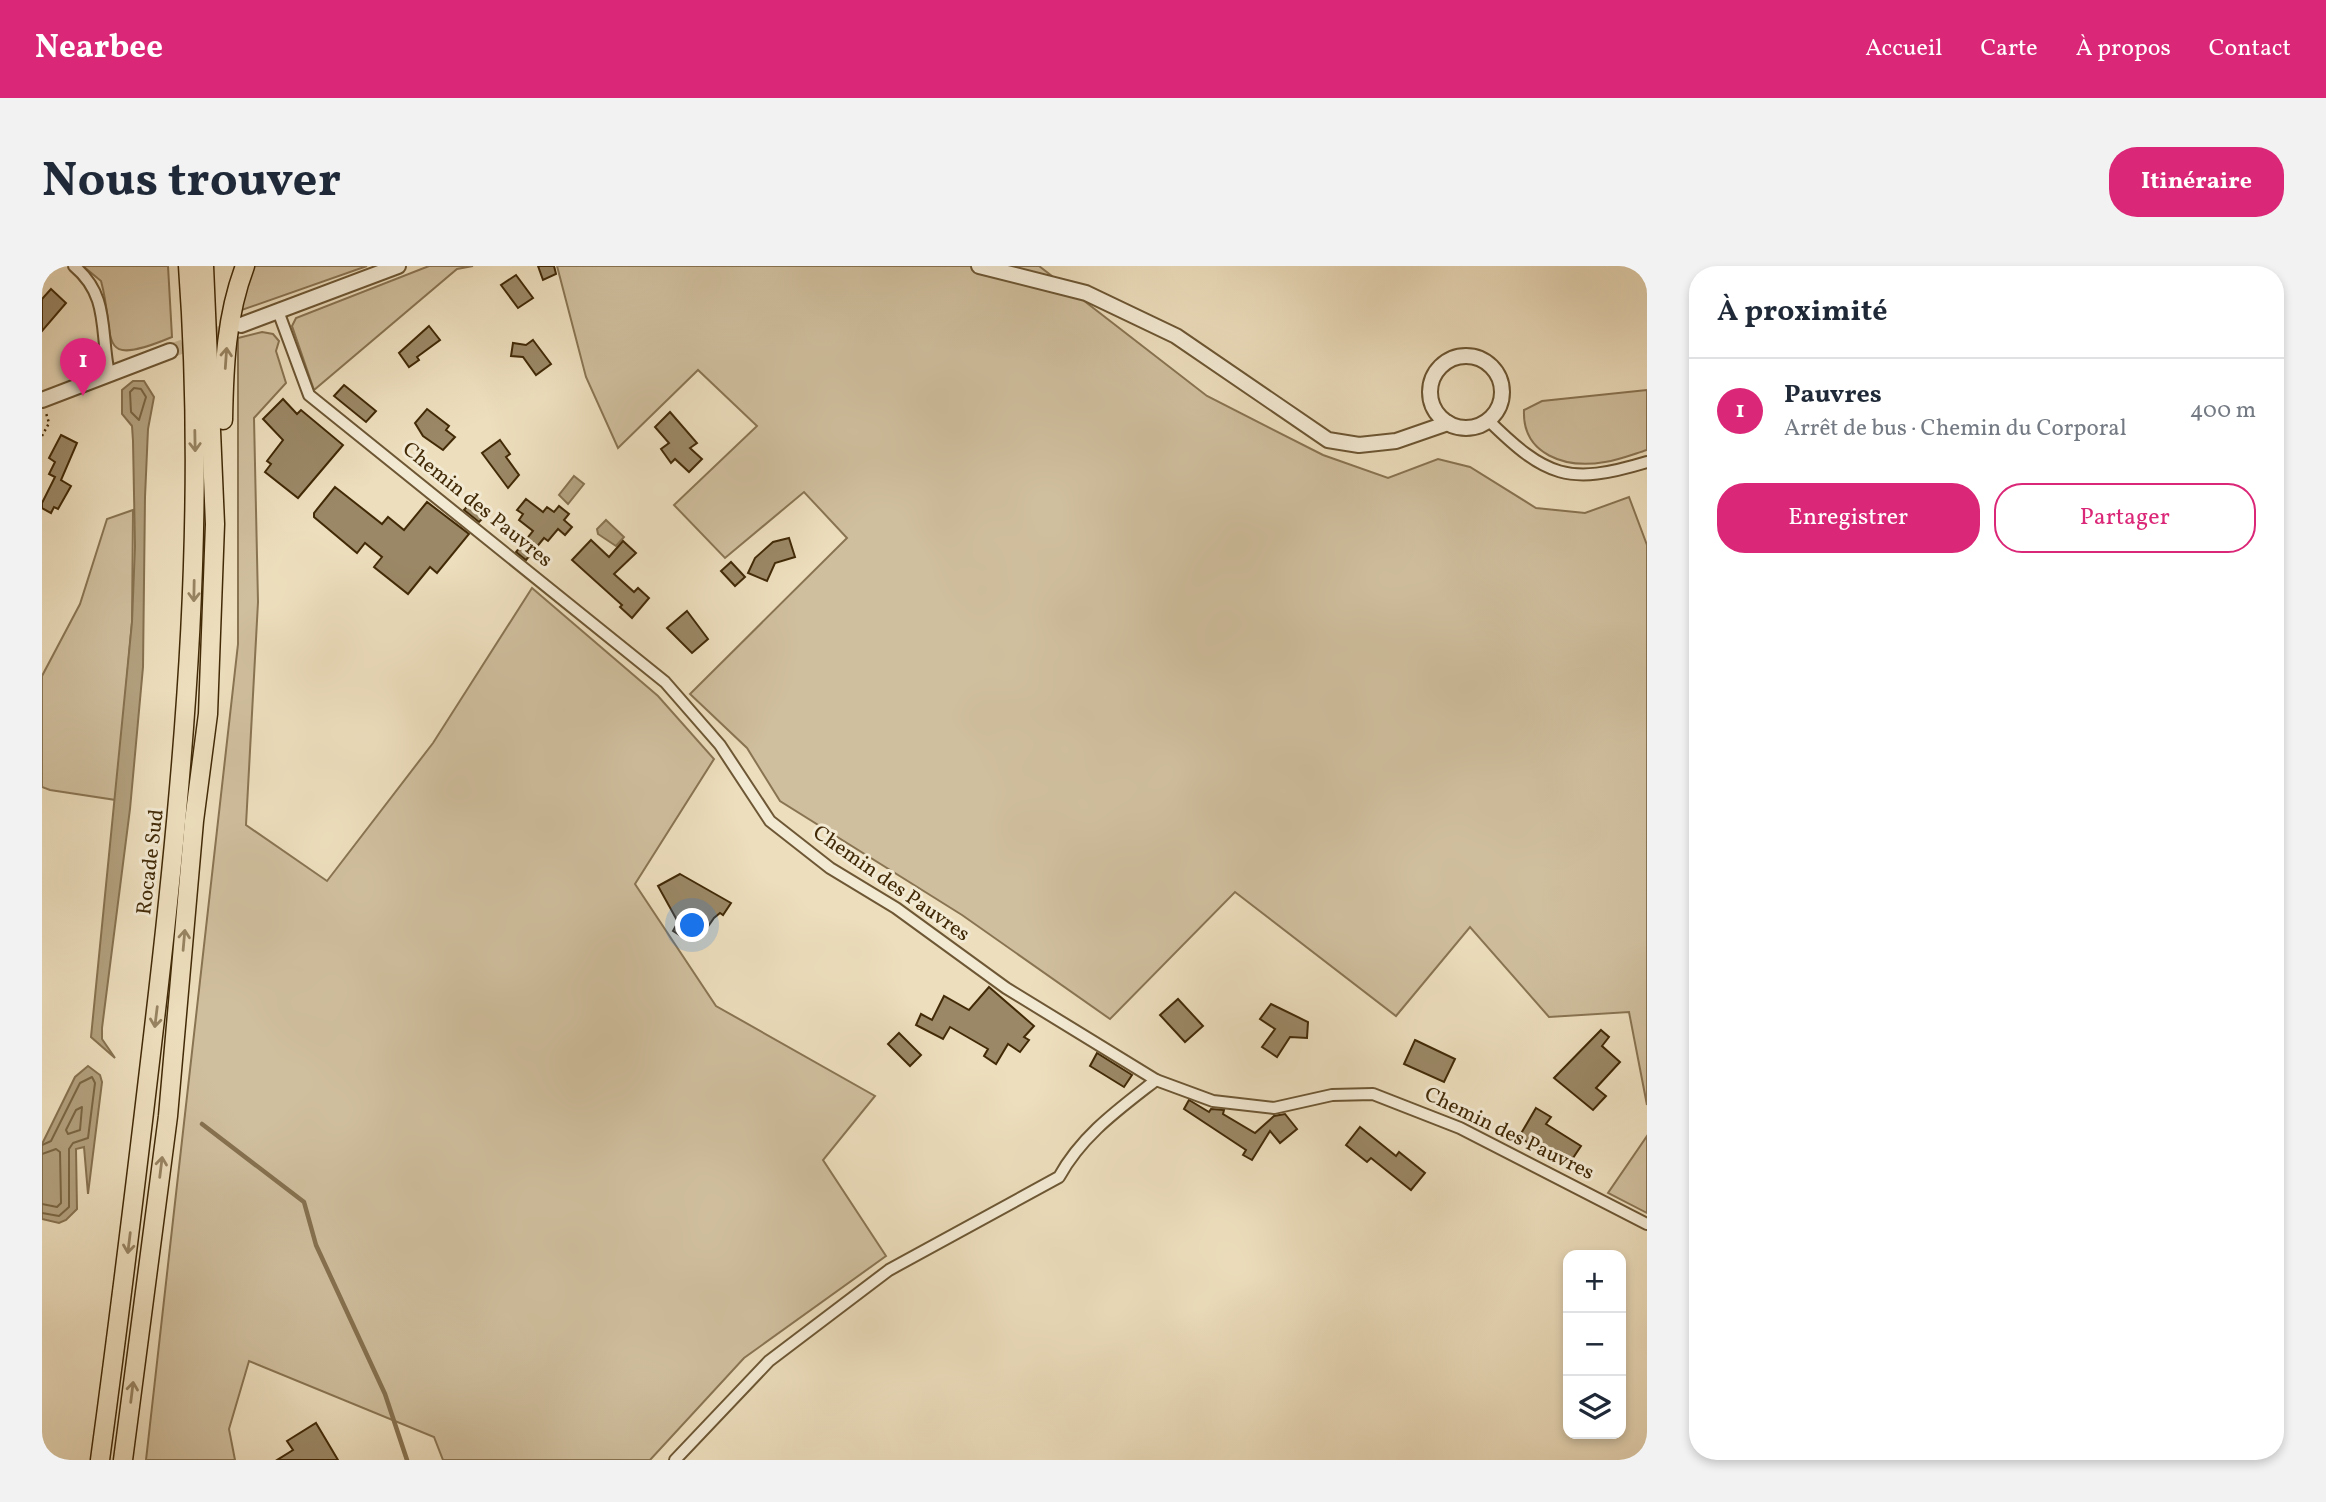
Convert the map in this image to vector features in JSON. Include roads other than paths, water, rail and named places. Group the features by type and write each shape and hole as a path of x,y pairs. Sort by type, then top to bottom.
{"highway":[{"name":"Rocade Sud","path":"100,1460 137,1183 180,803 194,608 196,523 190,300 186,266"},
{"name":"Rocade Sud","path":"123,1460 167,1116 194,821 208,715 215,524 213,424 204,266"},
{"path":"215,524 222,500 227,334 233,298 245,266"}],"street":[{"path":"74,266 89,279 98,295 109,374"},
{"path":"241,325 398,266"},
{"path":"979,266 1086,293 1176,336 1328,440 1359,445 1408,436 1448,423 1473,427 1488,420 1500,404 1501,385 1488,363 1472,356 1453,359 1438,370 1430,389 1435,409 1448,423"},
{"name":"Chemin des Pauvres","path":"278,311 309,395 665,682 720,745 770,821 830,868 896,908 1006,988 1156,1080 1213,1101 1274,1108 1332,1095 1373,1094 1460,1128 1647,1224"},
{"path":"42,400 170,351"},
{"path":"1408,436 1435,409"},
{"path":"1488,420 1518,449 1556,473 1598,475 1647,462"},
{"path":"675,1460 769,1361 889,1270 1059,1177 1072,1153 1102,1122 1156,1080"}],"water":[{"path":"133,381 144,381 154,397 148,429 145,497 143,667 130,809 102,1028 102,1039 115,1058 91,1037 132,622 135,546 133,441 132,426 122,414 122,390"},
{"path":"574,476 584,484 568,504 559,495"},
{"path":"606,520 624,537 616,546 598,534 597,529"},
{"path":"88,1066 100,1075 102,1082 88,1194 84,1147 76,1149 77,1209 59,1223 42,1219 42,1144 75,1077"}],"waterway":[{"path":"202,1124 304,1202 316,1245 385,1394 407,1460"}],"tunnel":[{"path":"170,351 237,327"}],"place":[{"name":"Pauvres","path":"83,396"}]}
